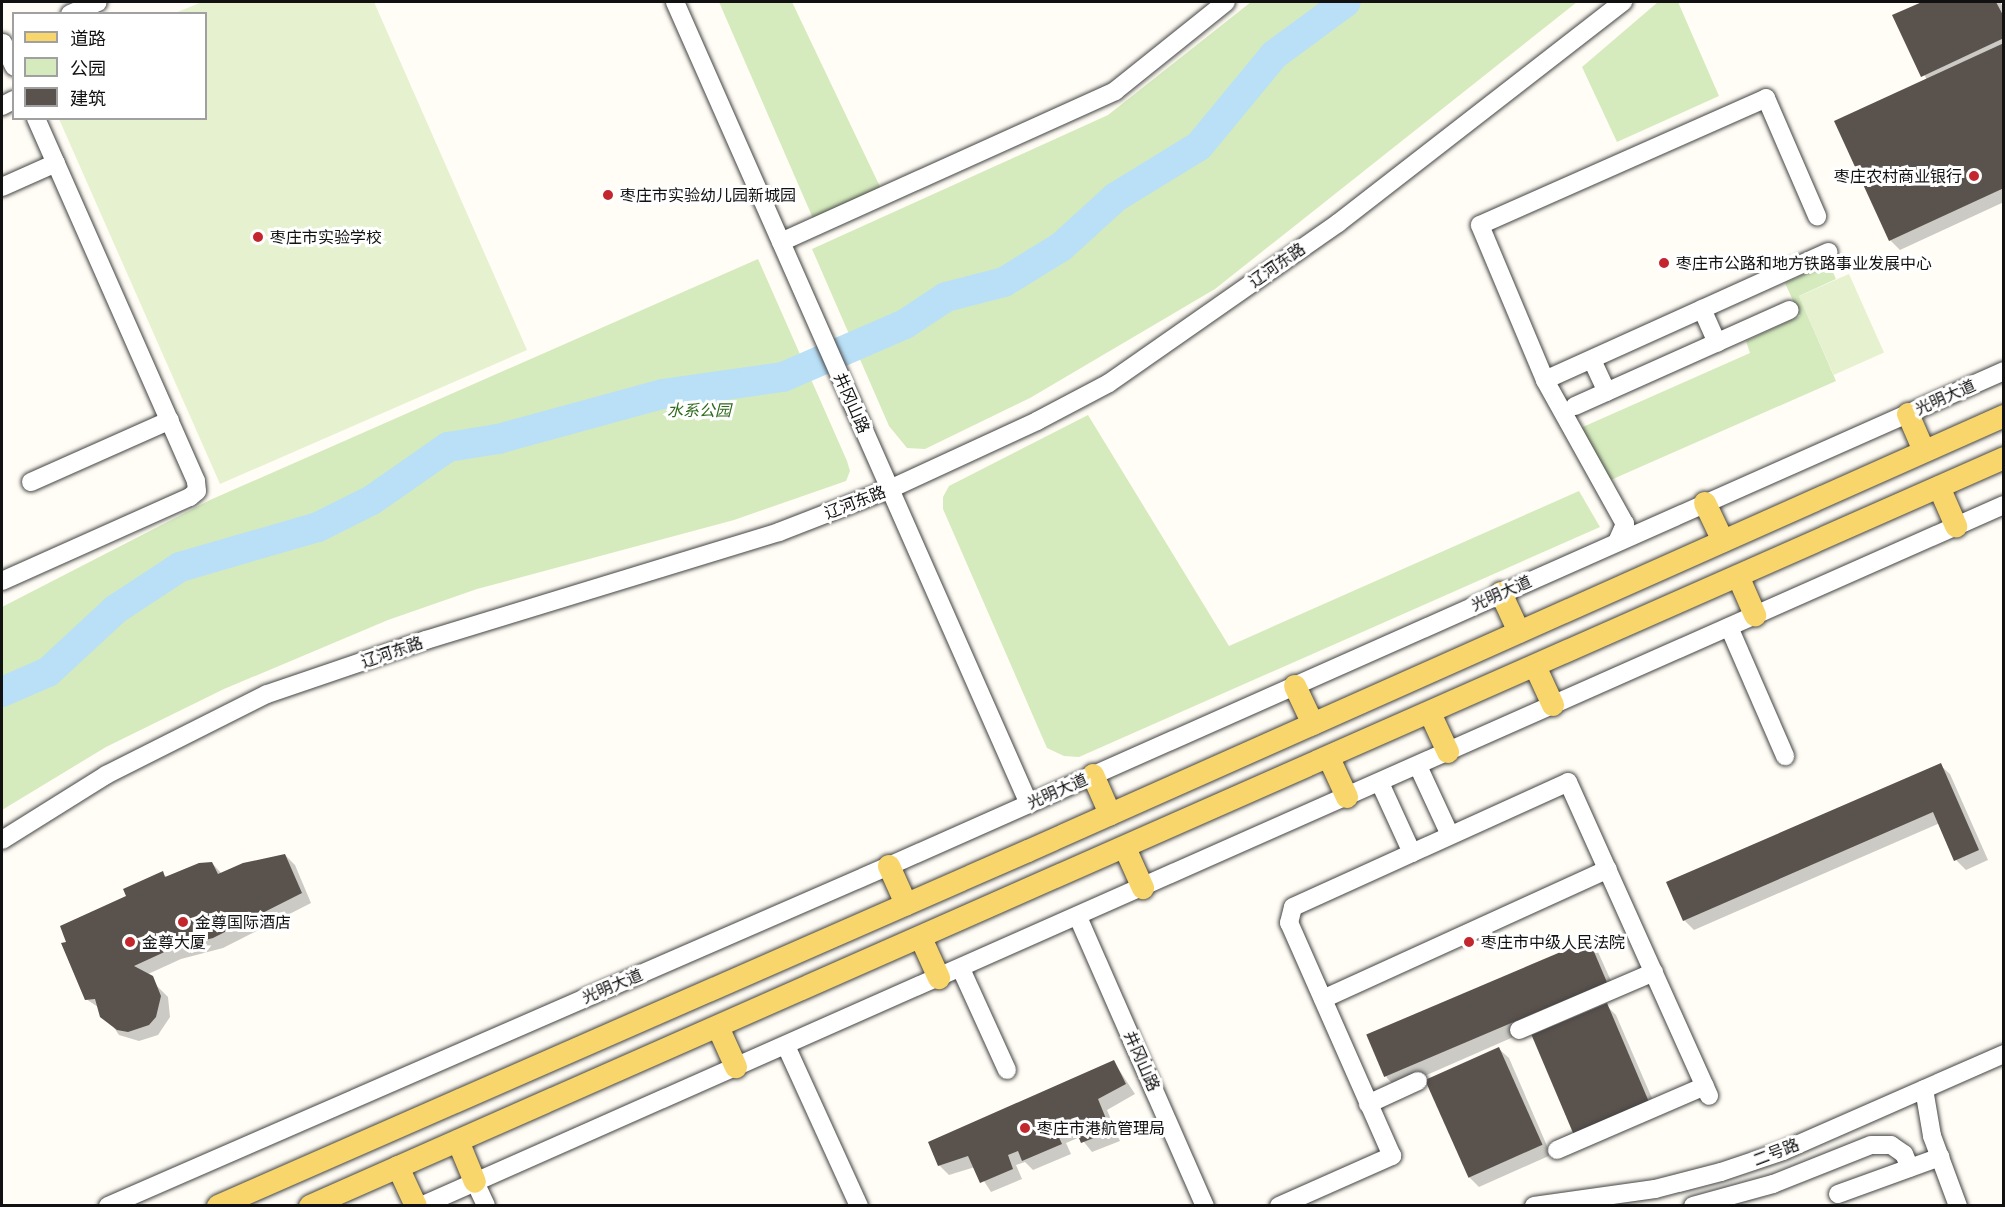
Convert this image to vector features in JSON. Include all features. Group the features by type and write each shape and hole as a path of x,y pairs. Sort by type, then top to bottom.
{"main road":[{"path":"1908,414 1924,451"},
{"path":"218,1206 1110,814 2004,416"},
{"path":"310,1206 2004,458"},
{"path":"1939,487 1956,526"},
{"path":"1705,502 1723,541"},
{"path":"1738,576 1755,615"},
{"path":"1501,593 1519,632"},
{"path":"1535,666 1553,705"},
{"path":"1295,686 1313,724"},
{"path":"1430,712 1448,752"},
{"path":"1329,758 1347,797"},
{"path":"1094,775 1110,814"},
{"path":"1125,848 1143,888"},
{"path":"889,866 906,904"},
{"path":"921,938 939,978"},
{"path":"718,1027 736,1067"},
{"path":"458,1141 475,1182"},
{"path":"398,1167 416,1206"}],"street":[{"path":"75,12 98,2"},
{"name":"井冈山路","path":"675,2 1029,804"},
{"path":"781,242 1115,91 1226,2"},
{"name":"辽河东路","path":"2,840 105,775 267,694 426,640 779,532 890,489 1037,421 1109,383 1338,223 1623,2"},
{"path":"6,42 12,61"},
{"path":"1617,542 1625,524 1545,380 1480,225 1766,98 1817,216"},
{"path":"2,581 190,497 197,491 196,481 170,420 37,120"},
{"path":"2,187 56,163"},
{"path":"1545,380 1828,252"},
{"path":"1702,309 1717,343"},
{"path":"1575,406 1790,310"},
{"path":"1592,360 1607,392"},
{"name":"光明大道","path":"108,1206 889,866 2004,371"},
{"path":"31,482 170,420"},
{"path":"421,1206 962,969 2004,504"},
{"path":"1730,627 1785,756"},
{"path":"1418,766 1450,835"},
{"path":"1279,1206 1392,1156 1289,923 1293,907 1568,782 1707,1091 1557,1150"},
{"path":"1380,783 1412,853"},
{"path":"1323,999 1608,869"},
{"name":"井冈山路","path":"1078,917 1205,1206"},
{"path":"962,969 1007,1070"},
{"path":"1520,1030 1654,972"},
{"path":"786,1046 859,1206"},
{"name":"二号路","path":"1534,1206 1654,1189 1721,1172 1783,1151 2004,1054"},
{"path":"1368,1104 1418,1081"},
{"path":"1924,1089 1940,1157 1958,1206"},
{"path":"1693,1206 1773,1184 1871,1145 1891,1145 1904,1154 1910,1168"},
{"path":"1838,1194 1940,1157"},
{"path":"475,1182 486,1206"}],"green space":[{"name":"枣庄市实验学校","path":"202,2 374,2 527,350 220,484 59,120 207,120 207,12 177,12"},
{"path":"719,2 792,2 883,193 815,223"},
{"path":"1251,2 1577,2 1215,289 1030,398 925,449 907,448 889,426 812,249 1108,115"},
{"path":"1658,2 1678,2 1719,96 1617,142 1582,67"},
{"name":"水系公园","path":"758,259 847,461 850,471 846,481 734,520 477,589 388,620 224,689 106,747 2,810 2,607 210,500"},
{"path":"1829,263 1836,279 1799,296 1836,381 1597,486 1576,430 1750,353 1746,341 1800,316 1785,283"},
{"path":"1849,274 1884,353 1834,375 1799,296"},
{"path":"1088,415 1229,646 1579,491 1600,527 1079,757 1064,756 1047,748 943,509 943,497 949,486"}],"building":[{"path":"1922,2 1996,2 2004,17 2004,38 1921,77 1892,15"},
{"path":"2004,43 2004,188 1889,241 1834,121"},
{"path":"1941,763 1979,850 1954,861 1933,812 1683,921 1666,882"},
{"name":"金尊大厦","path":"285,854 302,893 213,938 171,949 134,966 153,976 161,996 156,1017 149,1025 128,1032 117,1030 100,1017 95,999 85,1000 61,943 66,942 60,926 126,896 123,889 163,871 165,877 199,863 212,862 218,874 243,863"},
{"path":"1589,940 1607,982 1384,1077 1366,1035"},
{"path":"1607,1003 1649,1102 1574,1134 1532,1035"},
{"path":"1499,1047 1543,1145 1469,1178 1425,1080"},
{"path":"1114,1060 1126,1084 1098,1099 1111,1131 1081,1143 1074,1126 1057,1133 1062,1144 1022,1161 1018,1151 1008,1155 1013,1169 980,1183 968,1156 938,1166 928,1142"}],"waterway":[{"path":"2,692 48,672 116,609 180,567 318,527 372,500 448,447 498,439 662,394 783,377 905,324 946,297 1004,282 1061,247 1116,197 1199,146 1274,55 1346,2"}],"place":[{"name":"枣庄农村商业银行","path":"1974,176"},
{"name":"枣庄市实验幼儿园新城园","path":"608,195"},
{"name":"枣庄市实验学校","path":"258,237"},
{"name":"枣庄市公路和地方铁路事业发展中心","path":"1664,263"},
{"name":"金尊国际酒店","path":"183,922"},
{"name":"金尊大厦","path":"130,942"},
{"name":"枣庄市中级人民法院","path":"1469,942"},
{"name":"枣庄市港航管理局","path":"1025,1128"}]}
